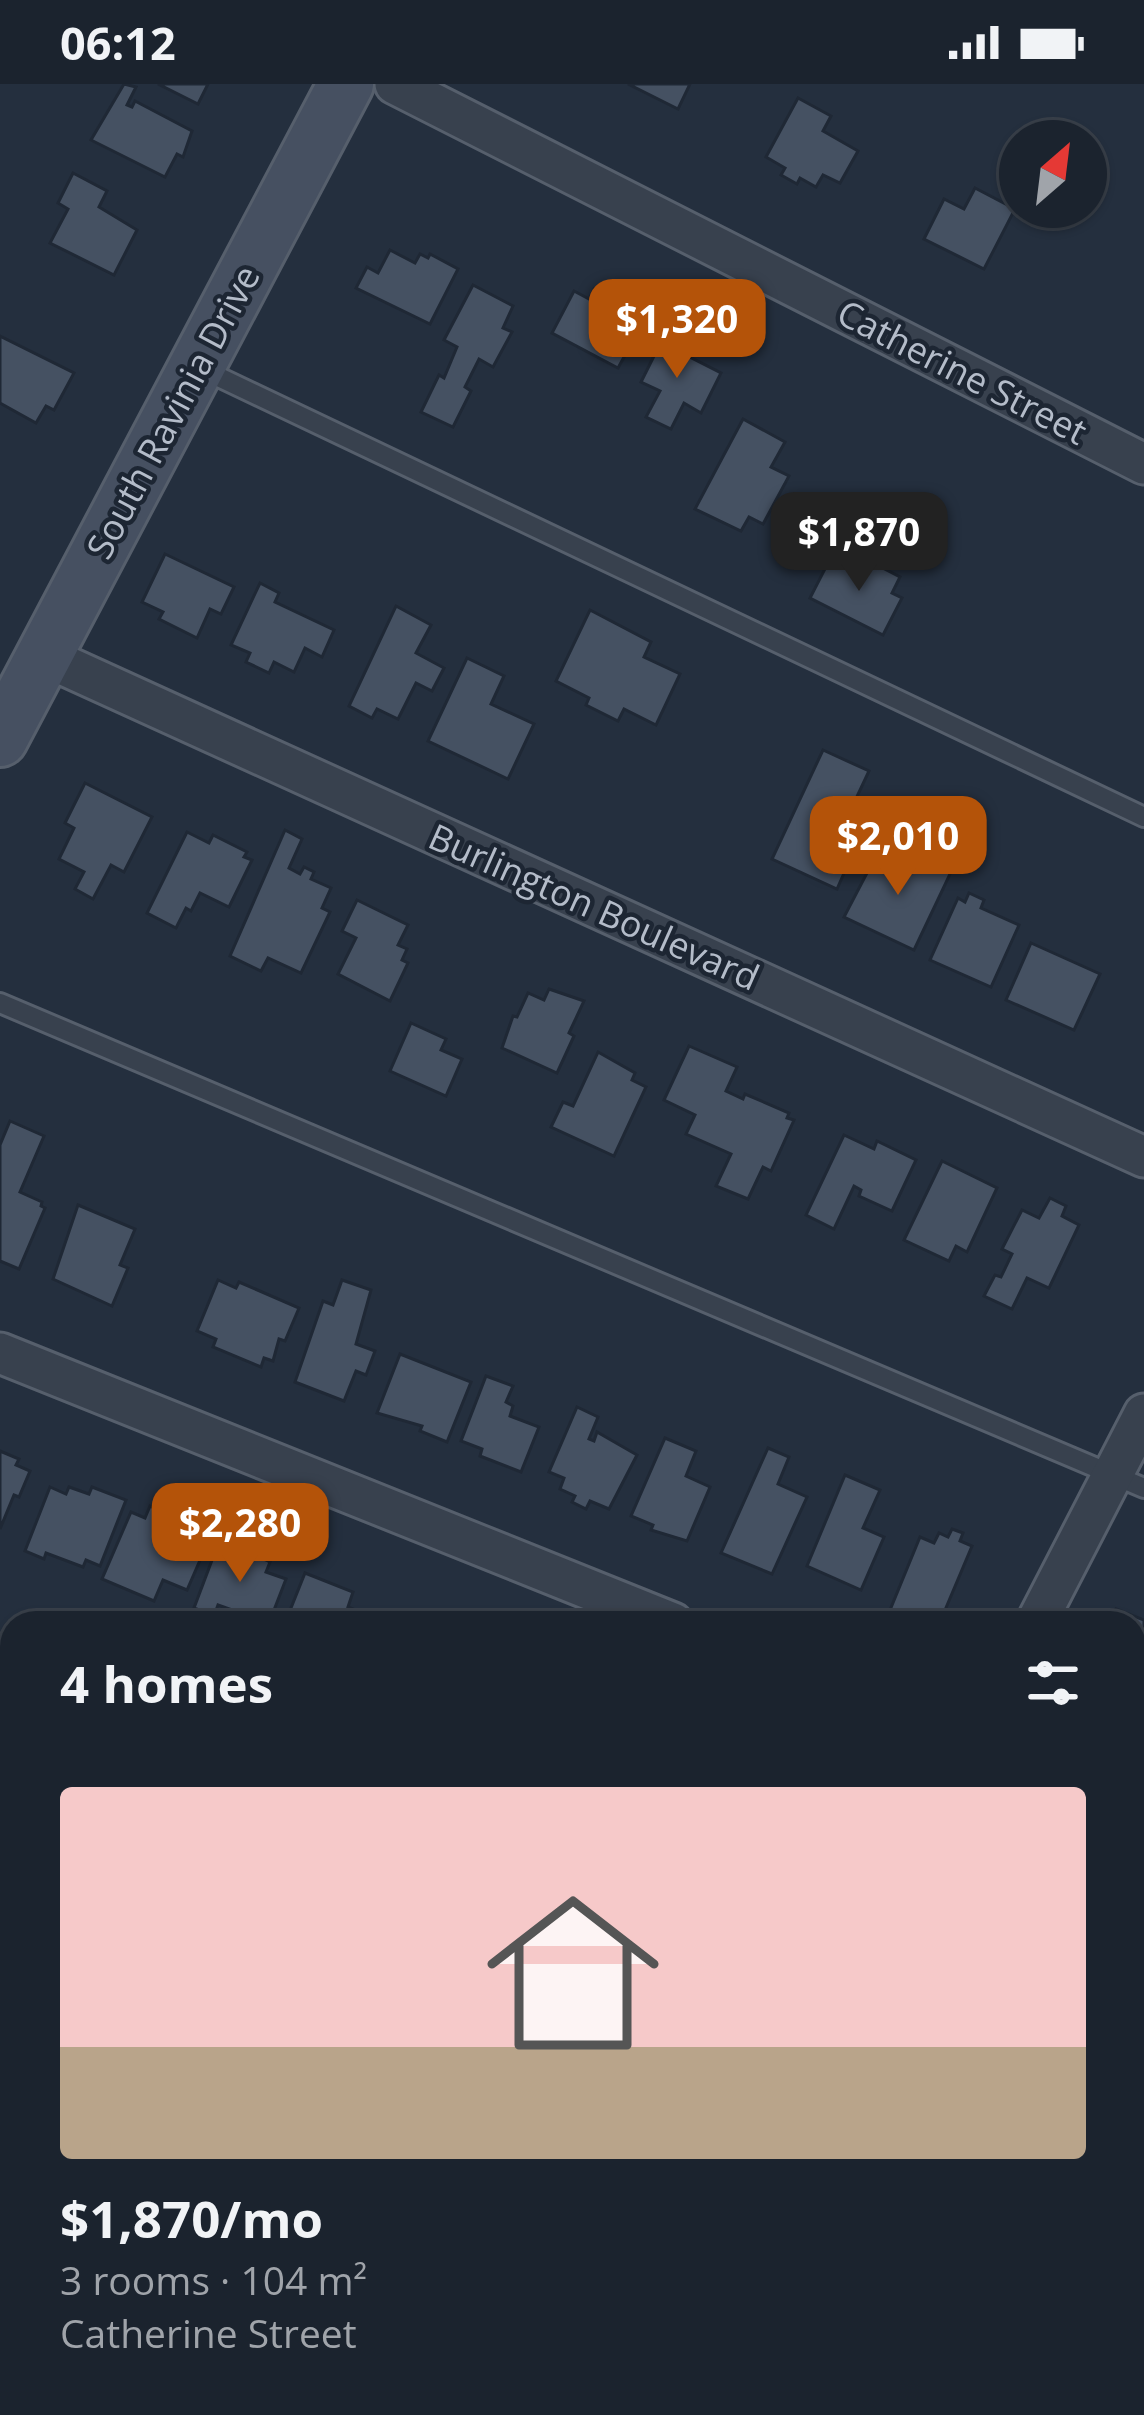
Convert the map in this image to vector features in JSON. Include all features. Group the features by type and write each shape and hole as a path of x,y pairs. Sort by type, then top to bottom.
{"street":[{"name":"South Ravinia Drive","path":"0,739 346,84"},
{"name":"Catherine Street","path":"395,84 1144,464"},
{"name":"Burlington Boulevard","path":"44,656 1144,1157"},
{"path":"0,1353 643,1611"},
{"path":"1044,1611 1128,1481 1144,1414"}],"lane":[{"path":"197,367 1144,817"},
{"path":"0,1003 1128,1481"}],"building":[{"path":"124,84 136,87 127,105 132,107 135,101 192,131 183,157 177,154 165,177 91,140"},
{"path":"158,84 208,84 198,104"},
{"path":"628,84 690,84 678,109"},
{"path":"798,98 831,116 823,131 858,151 840,183 823,175 816,187 800,178 797,184 781,175 785,168 766,157"},
{"path":"73,173 107,191 99,207 137,230 114,275 50,243 68,209 58,203"},
{"path":"975,188 999,201 999,228 1005,228 984,269 924,239 944,199 964,209"},
{"path":"390,250 415,263 420,254 428,258 430,254 458,269 430,324 356,288 367,267 378,273"},
{"path":"473,285 513,306 503,328 512,332 493,367 479,359 465,387 471,391 453,427 421,412 439,375 444,378 457,347 444,340"},
{"path":"594,289 646,317 618,368 552,333 574,291 589,299"},
{"path":"668,328 687,338 680,352 721,373 701,413 684,403 671,429 646,417 660,391 641,382"},
{"path":"0,336 74,373 54,410 46,406 36,423 0,403"},
{"path":"743,419 785,442 771,467 789,476 763,524 749,517 741,531 695,509"},
{"path":"165,554 234,587 221,614 210,609 197,638 159,619 163,612 142,602"},
{"path":"831,557 866,576 873,563 900,577 892,593 902,598 883,635 810,598"},
{"path":"260,583 279,593 275,602 334,630 322,657 305,648 294,672 274,662 269,673 246,662 250,653 231,645"},
{"path":"396,606 431,625 416,653 444,668 432,691 416,683 398,719 377,709 372,718 349,706"},
{"path":"590,610 651,642 644,657 680,674 656,725 624,709 618,721 586,705 589,698 556,681"},
{"path":"467,658 504,676 491,704 534,724 508,779 428,741"},
{"path":"823,750 869,771 838,837 856,846 837,889 772,859"},
{"path":"85,783 152,817 124,872 111,865 93,899 75,889 84,872 59,859 74,828 65,823"},
{"path":"285,830 302,839 289,868 300,874 304,867 314,872 311,879 331,888 322,908 330,912 301,973 268,958 261,971 230,956"},
{"path":"187,832 209,843 213,835 247,852 244,857 252,860 229,907 200,893 176,928 147,913"},
{"path":"880,848 922,868 926,860 951,872 914,950 844,917"},
{"path":"969,893 984,900 981,908 1019,925 991,987 930,960 958,898 965,902"},
{"path":"357,900 408,925 398,945 407,949 402,960 408,963 390,1001 338,974 356,938 342,931"},
{"path":"1031,943 1100,974 1074,1030 1006,1000"},
{"path":"549,989 584,1001 557,1073 502,1048 513,1016 517,1017 528,993 544,1000"},
{"path":"411,1023 446,1039 441,1050 462,1059 446,1096 390,1071"},
{"path":"689,1046 737,1067 726,1091 743,1099 745,1094 789,1113 787,1118 794,1120 771,1171 763,1167 748,1199 716,1186 731,1154 686,1134 695,1115 664,1100"},
{"path":"598,1052 635,1073 632,1080 646,1087 614,1156 551,1127 563,1102 573,1106"},
{"path":"10,1121 44,1136 20,1192 45,1208 19,1269 0,1261 0,1145"},
{"path":"844,1135 874,1149 877,1141 916,1160 892,1211 859,1196 861,1190 854,1186 834,1229 806,1215"},
{"path":"942,1161 997,1188 967,1252 956,1246 949,1261 904,1240"},
{"path":"1050,1198 1066,1206 1062,1216 1079,1225 1049,1288 1027,1278 1012,1309 984,1296 995,1275 1001,1277 1012,1254 1002,1249 1022,1210 1039,1218"},
{"path":"78,1205 135,1229 120,1265 128,1268 112,1306 53,1279"},
{"path":"218,1280 236,1288 239,1282 299,1308 285,1341 279,1339 273,1361 264,1358 261,1367 213,1347 216,1339 197,1331"},
{"path":"342,1280 371,1290 356,1344 375,1351 366,1375 356,1371 344,1401 295,1382 323,1301 333,1305"},
{"path":"400,1354 471,1382 447,1442 420,1431 422,1426 377,1413"},
{"path":"486,1376 513,1386 506,1402 513,1406 510,1416 539,1427 521,1472 480,1456 482,1449 461,1441"},
{"path":"577,1407 598,1417 589,1439 594,1441 597,1432 637,1455 609,1509 590,1501 586,1509 572,1502 575,1496 560,1489 564,1478 549,1472"},
{"path":"665,1438 696,1451 686,1476 710,1487 687,1541 651,1530 653,1525 631,1516"},
{"path":"768,1448 789,1457 778,1484 807,1497 772,1574 721,1553"},
{"path":"0,1451 19,1459 16,1465 30,1471 0,1529"},
{"path":"845,1475 880,1490 863,1528 884,1537 861,1590 807,1566"},
{"path":"50,1487 66,1494 69,1487 89,1494 92,1487 126,1500 100,1566 86,1560 83,1567 46,1553 44,1559 25,1551"},
{"path":"167,1504 178,1509 175,1514 198,1524 188,1545 204,1551 187,1590 163,1580 154,1601 102,1579 131,1512 145,1518 150,1506 164,1512"},
{"path":"952,1529 963,1533 960,1541 972,1546 945,1611 890,1611 920,1537 934,1543 939,1533 948,1537"},
{"path":"220,1539 270,1562 266,1572 286,1579 274,1611 235,1611 218,1605 216,1611 194,1608"},
{"path":"305,1573 353,1592 348,1607 358,1611 290,1611"}]}
